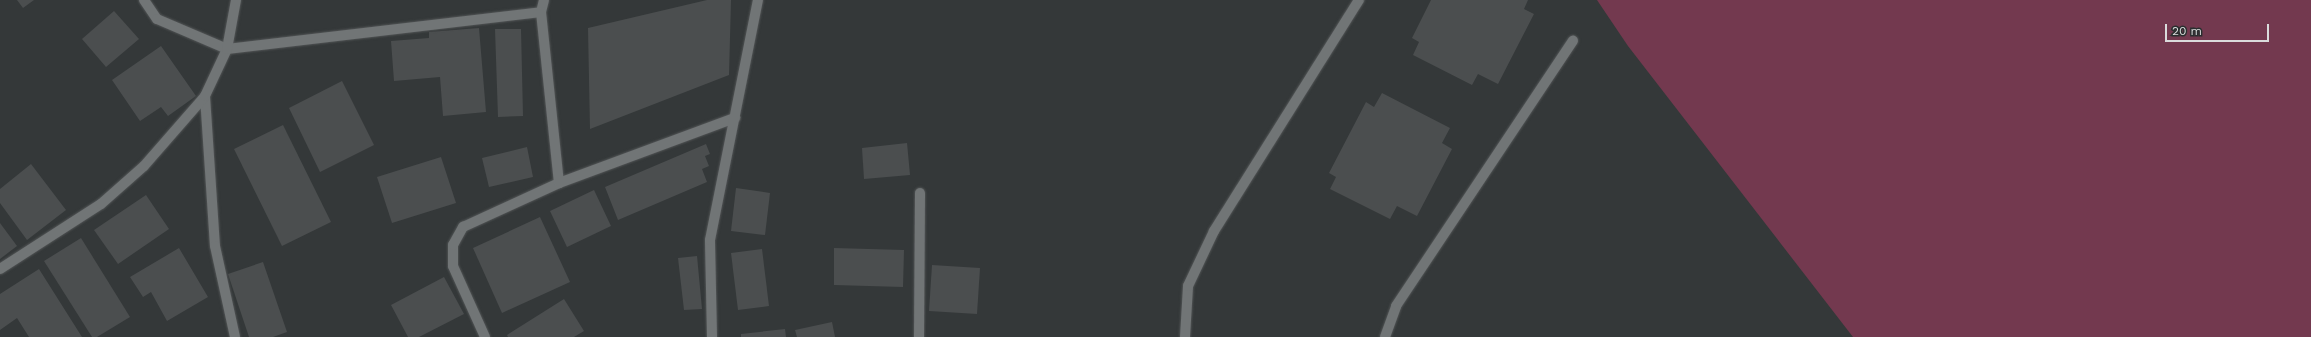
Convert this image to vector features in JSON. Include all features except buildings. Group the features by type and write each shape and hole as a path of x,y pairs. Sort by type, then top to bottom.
{"street":[{"path":"144,0 157,19 227,49 542,12"},
{"path":"0,269 101,204 144,166 205,96 227,49 236,0"},
{"path":"544,0 542,12 559,183"},
{"path":"712,337 710,240 758,0"},
{"path":"1186,337 1188,286 1214,231 1359,0"},
{"path":"1385,337 1396,306 1573,41"},
{"path":"205,96 215,246 235,337"},
{"path":"485,337 453,266 453,245 463,227 559,183 735,118"},
{"path":"919,337 920,193"}],"shaded area":[{"path":"1597,0 2311,0 2311,337 1853,337 1628,46"}]}
